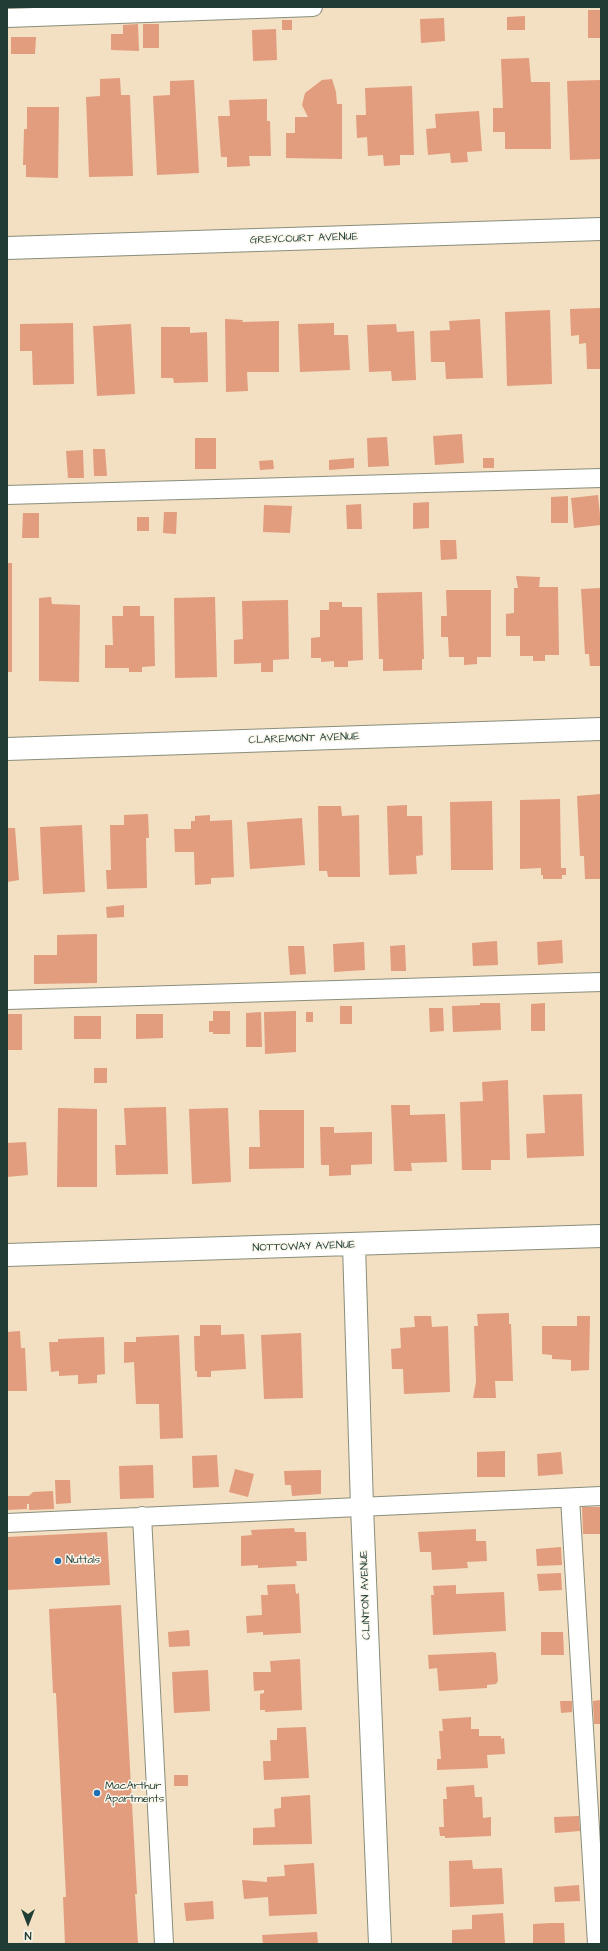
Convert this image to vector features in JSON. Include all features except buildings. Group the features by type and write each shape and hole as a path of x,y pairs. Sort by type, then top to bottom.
{"street":[{"name":"GREYCOURT AVENUE","path":"7,248 601,230"},
{"name":"CLAREMONT AVENUE","path":"7,749 601,729"},
{"name":"NOTTOWAY AVENUE","path":"7,1255 601,1236"},
{"name":"CLINTON AVENUE","path":"354,1245 362,1507 380,1944"}],"lane":[{"path":"7,18 313,7"},
{"path":"7,496 601,478"},
{"path":"7,1000 601,982"},
{"path":"7,1523 601,1496"},
{"path":"570,1498 597,1944"},
{"path":"142,1516 164,1944"}],"place":[{"name":"Nuttals","path":"58,1561"},
{"name":"MacArthur Apartments","path":"97,1793"}]}
